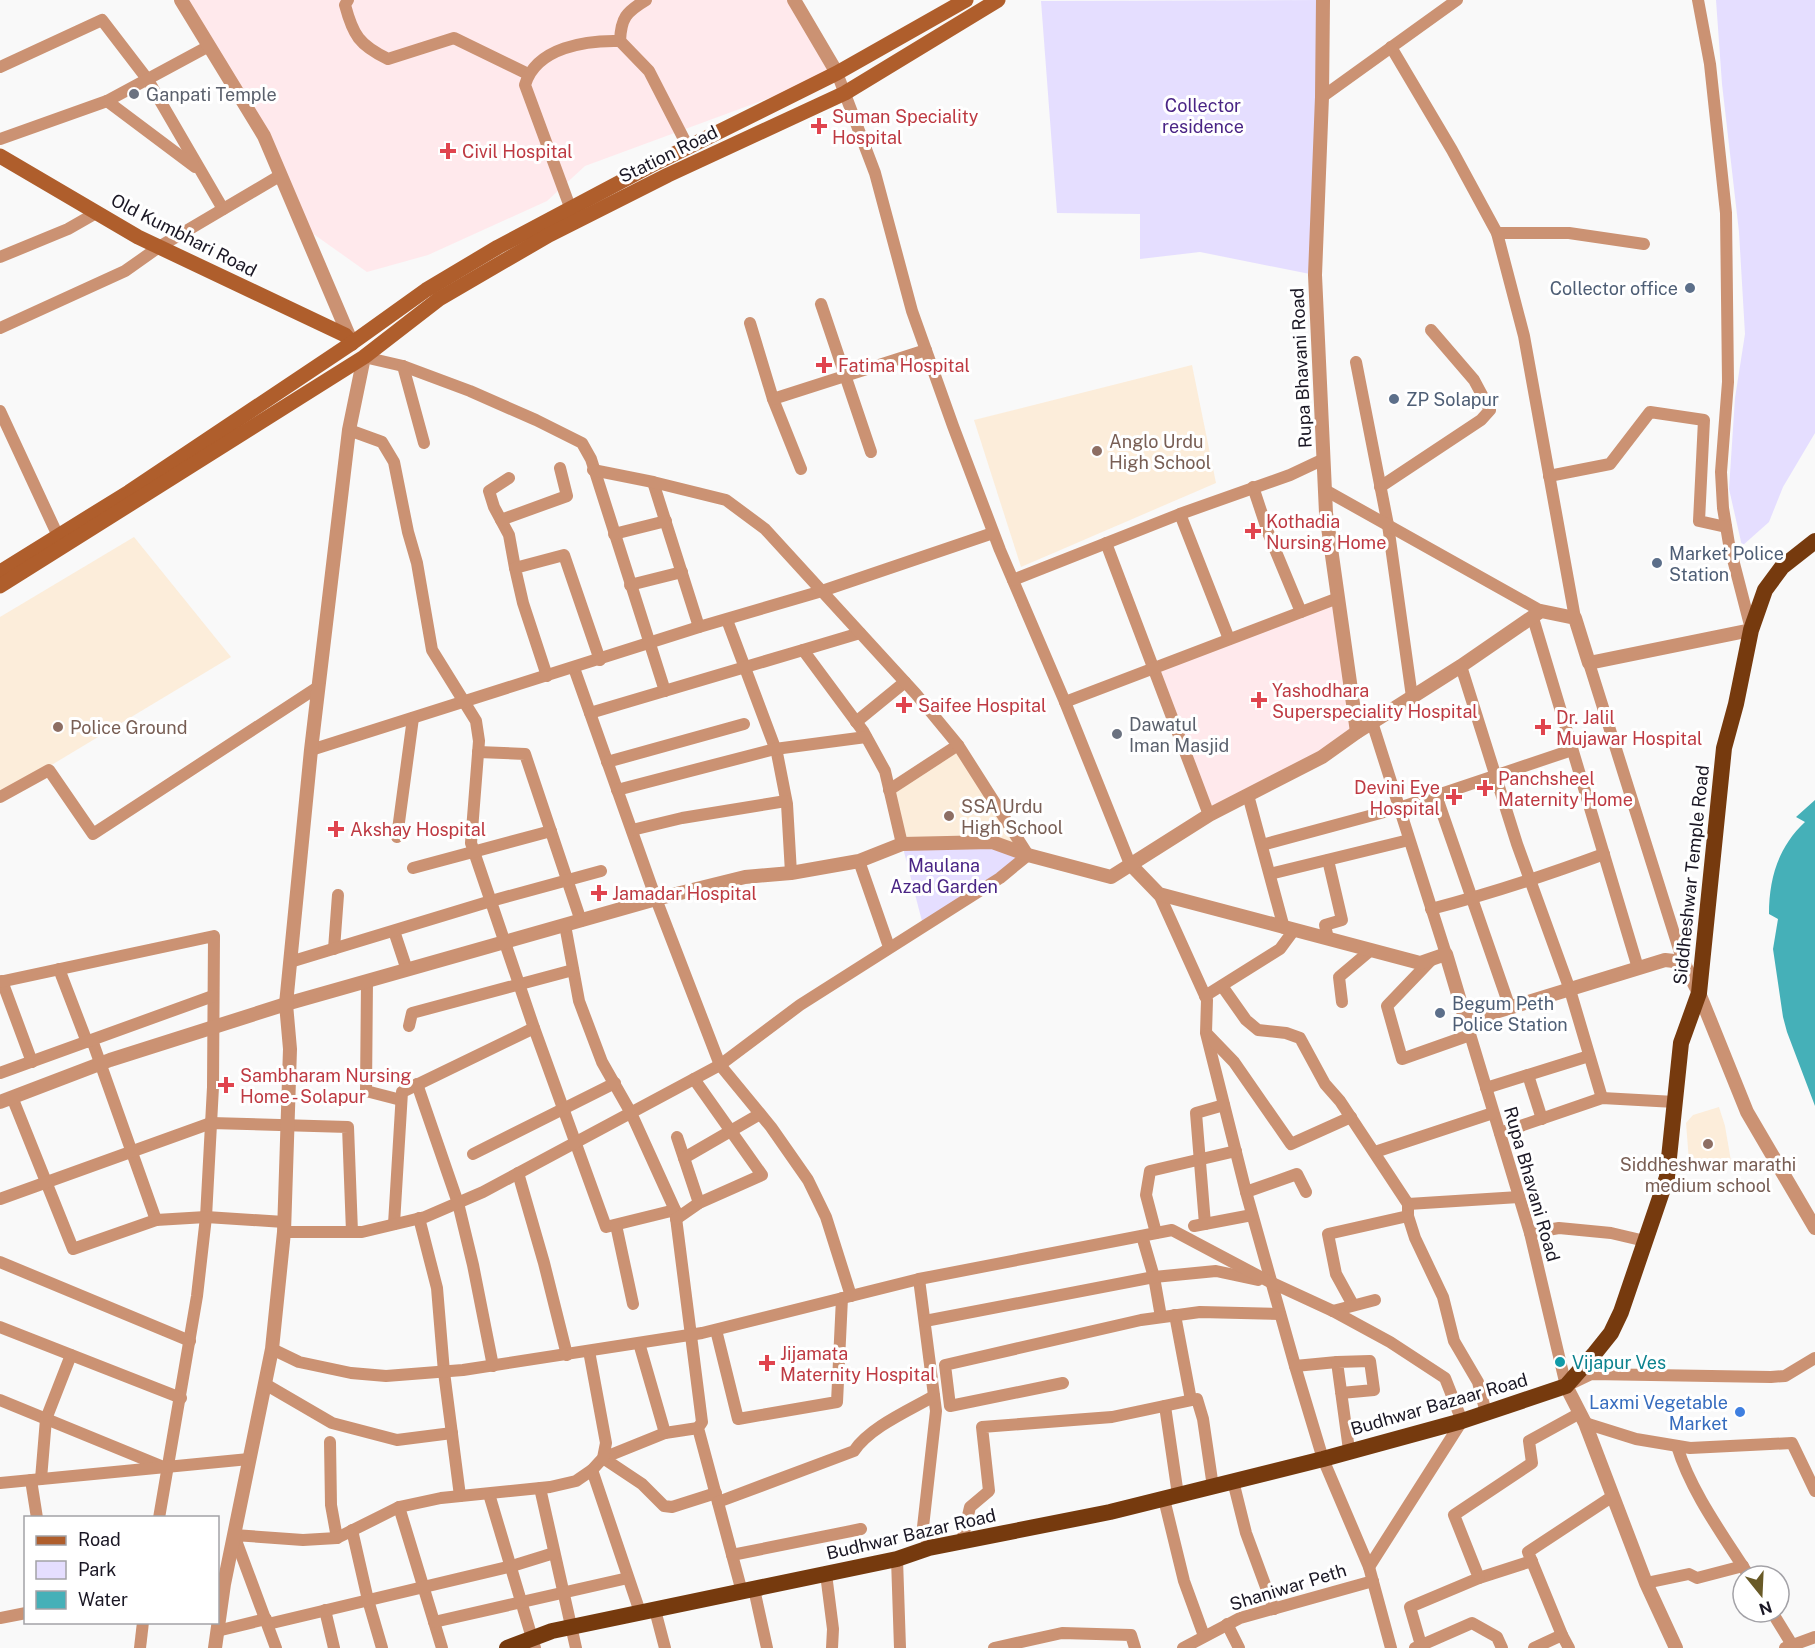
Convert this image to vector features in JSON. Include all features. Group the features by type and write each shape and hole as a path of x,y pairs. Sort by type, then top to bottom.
{"highway":[{"name":"Siddheshwar Temple Road","path":"1566,1386 1611,1333 1621,1312 1667,1177 1681,1042 1699,993 1724,748 1736,704 1751,630 1764,592 1782,567 1815,541"},
{"path":"1764,592 1815,555"},
{"name":"Budhwar Bazaar Road","path":"1323,1459 1486,1413 1566,1386"},
{"name":"Budhwar Bazar Road","path":"507,1648 534,1643 552,1631 897,1559 929,1548 1110,1512 1323,1459"}],"main road":[{"path":"0,572 129,492 352,343 426,290 498,247 570,207 837,73 966,0"},
{"name":"Station Road","path":"0,586 364,357 439,299 549,235 678,170 845,93 998,0"},
{"name":"Old Kumbhari Road","path":"0,156 159,248 345,335 352,343"}],"street":[{"path":"182,0 264,136 352,343"},
{"path":"348,0 345,5 351,28 370,50 388,58 454,38 528,74"},
{"path":"620,41 621,23 631,8 646,0"},
{"path":"794,0 837,73 875,173 912,311 993,533 1065,702 1130,864 1159,894 1205,996 1206,1034 1270,1282 1323,1459 1369,1567 1391,1648"},
{"name":"Rupa Bhavani Road","path":"1323,0 1322,97 1315,275 1326,513 1357,732"},
{"path":"1322,97 1457,0"},
{"path":"1589,663 1751,630 1723,508 1721,472 1728,382 1726,213 1710,64 1698,0"},
{"path":"0,67 102,20 148,80 223,209"},
{"path":"570,207 525,85 528,74 547,57 572,45 595,40 620,41 649,71 688,147"},
{"path":"0,139 107,101 209,46"},
{"path":"1391,47 1452,150 1497,233 1524,336 1575,618 1683,962 1699,993 1747,1112 1815,1228"},
{"path":"107,101 199,169"},
{"path":"0,328 125,271 281,175"},
{"path":"0,257 68,229 96,213"},
{"path":"1497,233 1569,233 1644,244"},
{"path":"821,304 871,452"},
{"path":"750,323 773,399 801,469"},
{"path":"1380,487 1481,420 1490,410 1474,380 1431,330"},
{"path":"773,399 926,350"},
{"path":"219,1609 272,1349 284,1227 290,1049 286,1004 318,687 349,430 364,357 403,366 470,391 582,443 591,459 665,691"},
{"path":"1356,362 1388,525 1412,697"},
{"path":"403,366 424,443"},
{"path":"0,411 58,536"},
{"path":"1549,476 1610,464 1650,412 1704,420 1700,521 1726,527"},
{"path":"349,430 382,442 394,462 408,532 417,563 432,650 462,703 476,721 479,741 471,843 574,1142 606,1227 676,1215 762,1175 694,1079"},
{"path":"1013,580 1180,514 1290,475 1324,459"},
{"path":"501,520 567,496 560,468"},
{"path":"593,470 726,500 765,529 905,682 958,745 1028,855"},
{"path":"509,478 489,491 494,507 509,536 523,603 547,676"},
{"path":"653,482 699,627"},
{"path":"1253,487 1269,535 1301,612"},
{"path":"1325,490 1388,525 1537,615 1575,618"},
{"path":"1180,514 1229,639"},
{"path":"614,534 666,521"},
{"path":"311,750 699,627 822,591 993,533"},
{"path":"1106,543 1209,815"},
{"path":"515,568 564,555 600,660"},
{"path":"630,585 682,572"},
{"path":"1065,702 1338,598"},
{"path":"1028,855 1000,878 801,1005 720,1065 483,1192 419,1218 362,1232 284,1227 206,1217 156,1220 73,1249 46,1182 6,1099 100,1063 286,1004 656,899 745,876 791,873 859,861 902,844 992,842 1028,855 1111,877 1209,815 1322,757 1537,615"},
{"path":"1537,615 1572,750 1638,968"},
{"path":"727,620 776,749 786,801 791,873"},
{"path":"590,713 860,633"},
{"path":"803,650 856,722 885,771 902,844"},
{"path":"1461,666 1530,881 1570,990 1602,1098"},
{"path":"574,668 656,899 720,1065 760,1114 808,1180 826,1217 847,1297 837,1402 738,1419 716,1330"},
{"path":"856,722 905,682"},
{"path":"0,797 49,770 93,834 318,687"},
{"path":"397,837 413,718"},
{"name":"Rupa Bhavani Road","path":"1372,722 1431,909 1440,956 1466,1021 1530,1233 1566,1386 1582,1418 1646,1583 1676,1648"},
{"path":"607,762 744,724"},
{"path":"617,790 776,749 866,737"},
{"path":"889,790 958,745"},
{"path":"1262,845 1399,808 1572,750"},
{"path":"478,752 525,754 581,921"},
{"path":"1205,996 1280,949 1289,929 1269,874 1248,795"},
{"path":"1436,795 1510,1008"},
{"path":"632,830 682,818 786,801"},
{"path":"413,868 551,831"},
{"path":"1269,874 1409,840"},
{"path":"1431,909 1530,881 1604,854"},
{"path":"1328,860 1342,920 1325,925 1328,939"},
{"path":"859,861 889,947"},
{"path":"290,962 490,901 601,871"},
{"path":"1159,894 1420,963 1440,956"},
{"path":"334,949 338,896"},
{"path":"234,1535 303,1540 337,1538 399,1507 441,1498 540,1488 576,1481 592,1470 603,1458 665,1433 698,1428 702,1422 676,1215 631,1113 602,1062 579,1000 565,925"},
{"path":"394,931 406,970"},
{"path":"32,1062 1,982 214,936 213,1086 206,1217 190,1341 159,1516"},
{"path":"1342,1002 1339,976 1371,950"},
{"path":"1440,956 1387,1006 1402,1059 1470,1035"},
{"path":"1466,1021 1665,960 1683,962"},
{"path":"59,969 100,1063 156,1220"},
{"path":"409,1026 412,1013 573,970"},
{"path":"367,981 366,1091 401,1100"},
{"path":"1222,986 1246,1020 1258,1030 1286,1033 1300,1038 1325,1084 1375,1152 1408,1210 1415,1238 1443,1298 1454,1341 1478,1382 1486,1413"},
{"path":"0,1073 213,996"},
{"path":"394,1224 402,1092 534,1028"},
{"path":"1206,1034 1234,1062 1291,1144 1351,1118"},
{"path":"1486,1088 1589,1056"},
{"path":"1528,1075 1542,1119"},
{"path":"473,1154 615,1083"},
{"path":"417,1084 458,1203 473,1265 492,1366"},
{"path":"1500,1133 1602,1098 1675,1102"},
{"path":"1224,1105 1196,1113 1200,1159 1200,1225 1252,1215"},
{"path":"1375,1152 1494,1113"},
{"path":"684,1158 760,1114"},
{"path":"0,1199 211,1123 348,1127 352,1232"},
{"path":"677,1137 699,1203"},
{"path":"1156,1233 1146,1195 1150,1171 1236,1151"},
{"path":"518,1173 567,1355"},
{"path":"1246,1192 1298,1174 1306,1192"},
{"path":"1353,1305 1336,1274 1328,1234 1408,1210 1519,1197"},
{"path":"419,1218 437,1288 444,1372 460,1496"},
{"path":"616,1225 633,1304"},
{"path":"1530,1233 1559,1228 1611,1233 1645,1241"},
{"path":"272,1349 299,1362 351,1373 386,1376 492,1366 692,1335 919,1279 1172,1230 1270,1282 1333,1311 1390,1342 1445,1378 1462,1420 1369,1567"},
{"path":"1142,1236 1154,1277 1161,1317"},
{"path":"0,1262 190,1341"},
{"path":"925,1321 1154,1277 1216,1271 1270,1282"},
{"path":"919,1279 936,1411 923,1527 929,1548"},
{"path":"1333,1311 1375,1300"},
{"path":"1063,1383 950,1406 945,1365 1161,1317 1200,1312 1280,1314"},
{"path":"1175,1315 1191,1400"},
{"path":"0,1327 181,1398"},
{"path":"639,1343 665,1433"},
{"path":"589,1351 605,1435 603,1458"},
{"path":"37,1516 36,1480 46,1419 71,1355"},
{"path":"1566,1386 1591,1374 1785,1376 1815,1358"},
{"path":"1295,1366 1370,1361 1374,1390 1341,1394"},
{"path":"1337,1362 1349,1450"},
{"path":"265,1384 332,1423 397,1440 452,1433"},
{"path":"603,1458 642,1484 664,1506 672,1508 717,1498 854,1451 860,1442 934,1396"},
{"path":"962,1541 970,1507 989,1491 982,1427 1112,1417 1197,1399 1203,1419 1213,1486"},
{"path":"0,1400 167,1467"},
{"path":"1165,1406 1171,1497 1184,1581 1204,1636"},
{"path":"1479,1578 1454,1515 1532,1463 1529,1441 1582,1418 1636,1439 1690,1448 1792,1443 1815,1491"},
{"path":"698,1428 732,1555 748,1590 766,1648"},
{"path":"330,1442 331,1505 337,1538"},
{"path":"1677,1446 1682,1462 1698,1492 1742,1564"},
{"path":"0,1483 249,1459"},
{"path":"592,1470 628,1578 665,1648"},
{"path":"1233,1481 1246,1533 1274,1609"},
{"path":"540,1488 576,1648"},
{"path":"489,1494 534,1643"},
{"path":"1569,1648 1528,1552 1613,1496"},
{"path":"399,1507 442,1648"},
{"path":"732,1555 861,1529"},
{"path":"352,1530 382,1648"},
{"path":"234,1535 276,1648"},
{"path":"217,1631 326,1610 512,1566 555,1553"},
{"path":"897,1559 900,1648"},
{"path":"1502,1648 1497,1637 1473,1623 1417,1647 1410,1607 1479,1578 1532,1561"},
{"path":"1646,1583 1689,1575 1697,1578 1731,1573"},
{"path":"826,1574 833,1629 832,1648"},
{"path":"434,1622 628,1578"},
{"name":"Shaniwar Peth","path":"1183,1648 1239,1618 1373,1581"},
{"path":"326,1610 334,1648"},
{"path":"0,1618 24,1613"},
{"path":"140,1648 143,1624"},
{"path":"214,1648 218,1624"},
{"path":"1227,1624 1238,1648"},
{"path":"1779,1624 1791,1647 1815,1637"},
{"path":"994,1648 1015,1646 1062,1633 1131,1635 1135,1648"},
{"path":"1534,1648 1562,1635"}],"shaded area":[{"name":"Civil Hospital","path":"181,0 794,0 837,73 585,166 547,201 428,255 367,272 305,228 264,136"},
{"name":"Anglo Urdu High School","path":"1192,365 1216,483 1021,567 974,420"},
{"name":"Police Ground","path":"134,537 231,657 0,796 0,617"},
{"name":"Yashodhara Superspeciality Hospital","path":"1338,598 1357,732 1209,815 1153,668"},
{"name":"SSA Urdu High School","path":"958,745 1028,855 902,844 889,790"},
{"name":"Siddheshwar marathi medium school","path":"1719,1107 1731,1161 1690,1174 1686,1123 1693,1115"}],"green space":[{"name":"Collector residence","path":"1322,0 1315,275 1200,252 1140,259 1140,214 1057,213 1041,1"},
{"path":"1716,0 1815,0 1815,433 1783,487 1769,522 1742,546 1729,489 1735,398 1745,334 1739,232 1722,84"},
{"name":"Maulana Azad Garden","path":"992,842 1028,855 923,925 902,844"}],"water":[{"path":"1815,800 1815,1106 1783,1017 1773,949 1778,919 1769,914 1769,901 1773,876 1782,853 1805,822 1796,817"}],"place":[{"name":"Ganpati Temple","path":"134,94"},
{"name":"Suman Speciality Hospital","path":"819,126"},
{"name":"Civil Hospital","path":"448,151"},
{"name":"Collector office","path":"1690,288"},
{"name":"Fatima Hospital","path":"824,365"},
{"name":"ZP Solapur","path":"1394,399"},
{"name":"Anglo Urdu High School","path":"1097,451"},
{"name":"Kothadia Nursing Home","path":"1253,531"},
{"name":"Market Police Station","path":"1657,563"},
{"name":"Yashodhara Superspeciality Hospital","path":"1259,700"},
{"name":"Saifee Hospital","path":"904,705"},
{"name":"Police Ground","path":"58,727"},
{"name":"Dr. Jalil Mujawar Hospital","path":"1543,727"},
{"name":"Dawatul Iman Masjid","path":"1117,734"},
{"name":"Panchsheel Maternity Home","path":"1485,788"},
{"name":"Devini Eye Hospital","path":"1454,797"},
{"name":"SSA Urdu High School","path":"949,816"},
{"name":"Akshay Hospital","path":"336,829"},
{"name":"Jamadar Hospital","path":"599,893"},
{"name":"Begum Peth Police Station","path":"1440,1013"},
{"name":"Sambharam Nursing Home - Solapur","path":"226,1085"},
{"name":"Siddheshwar marathi medium school","path":"1708,1144"},
{"name":"Vijapur Ves","path":"1560,1362"},
{"name":"Jijamata Maternity Hospital","path":"767,1363"},
{"name":"Laxmi Vegetable Market","path":"1740,1412"}]}
